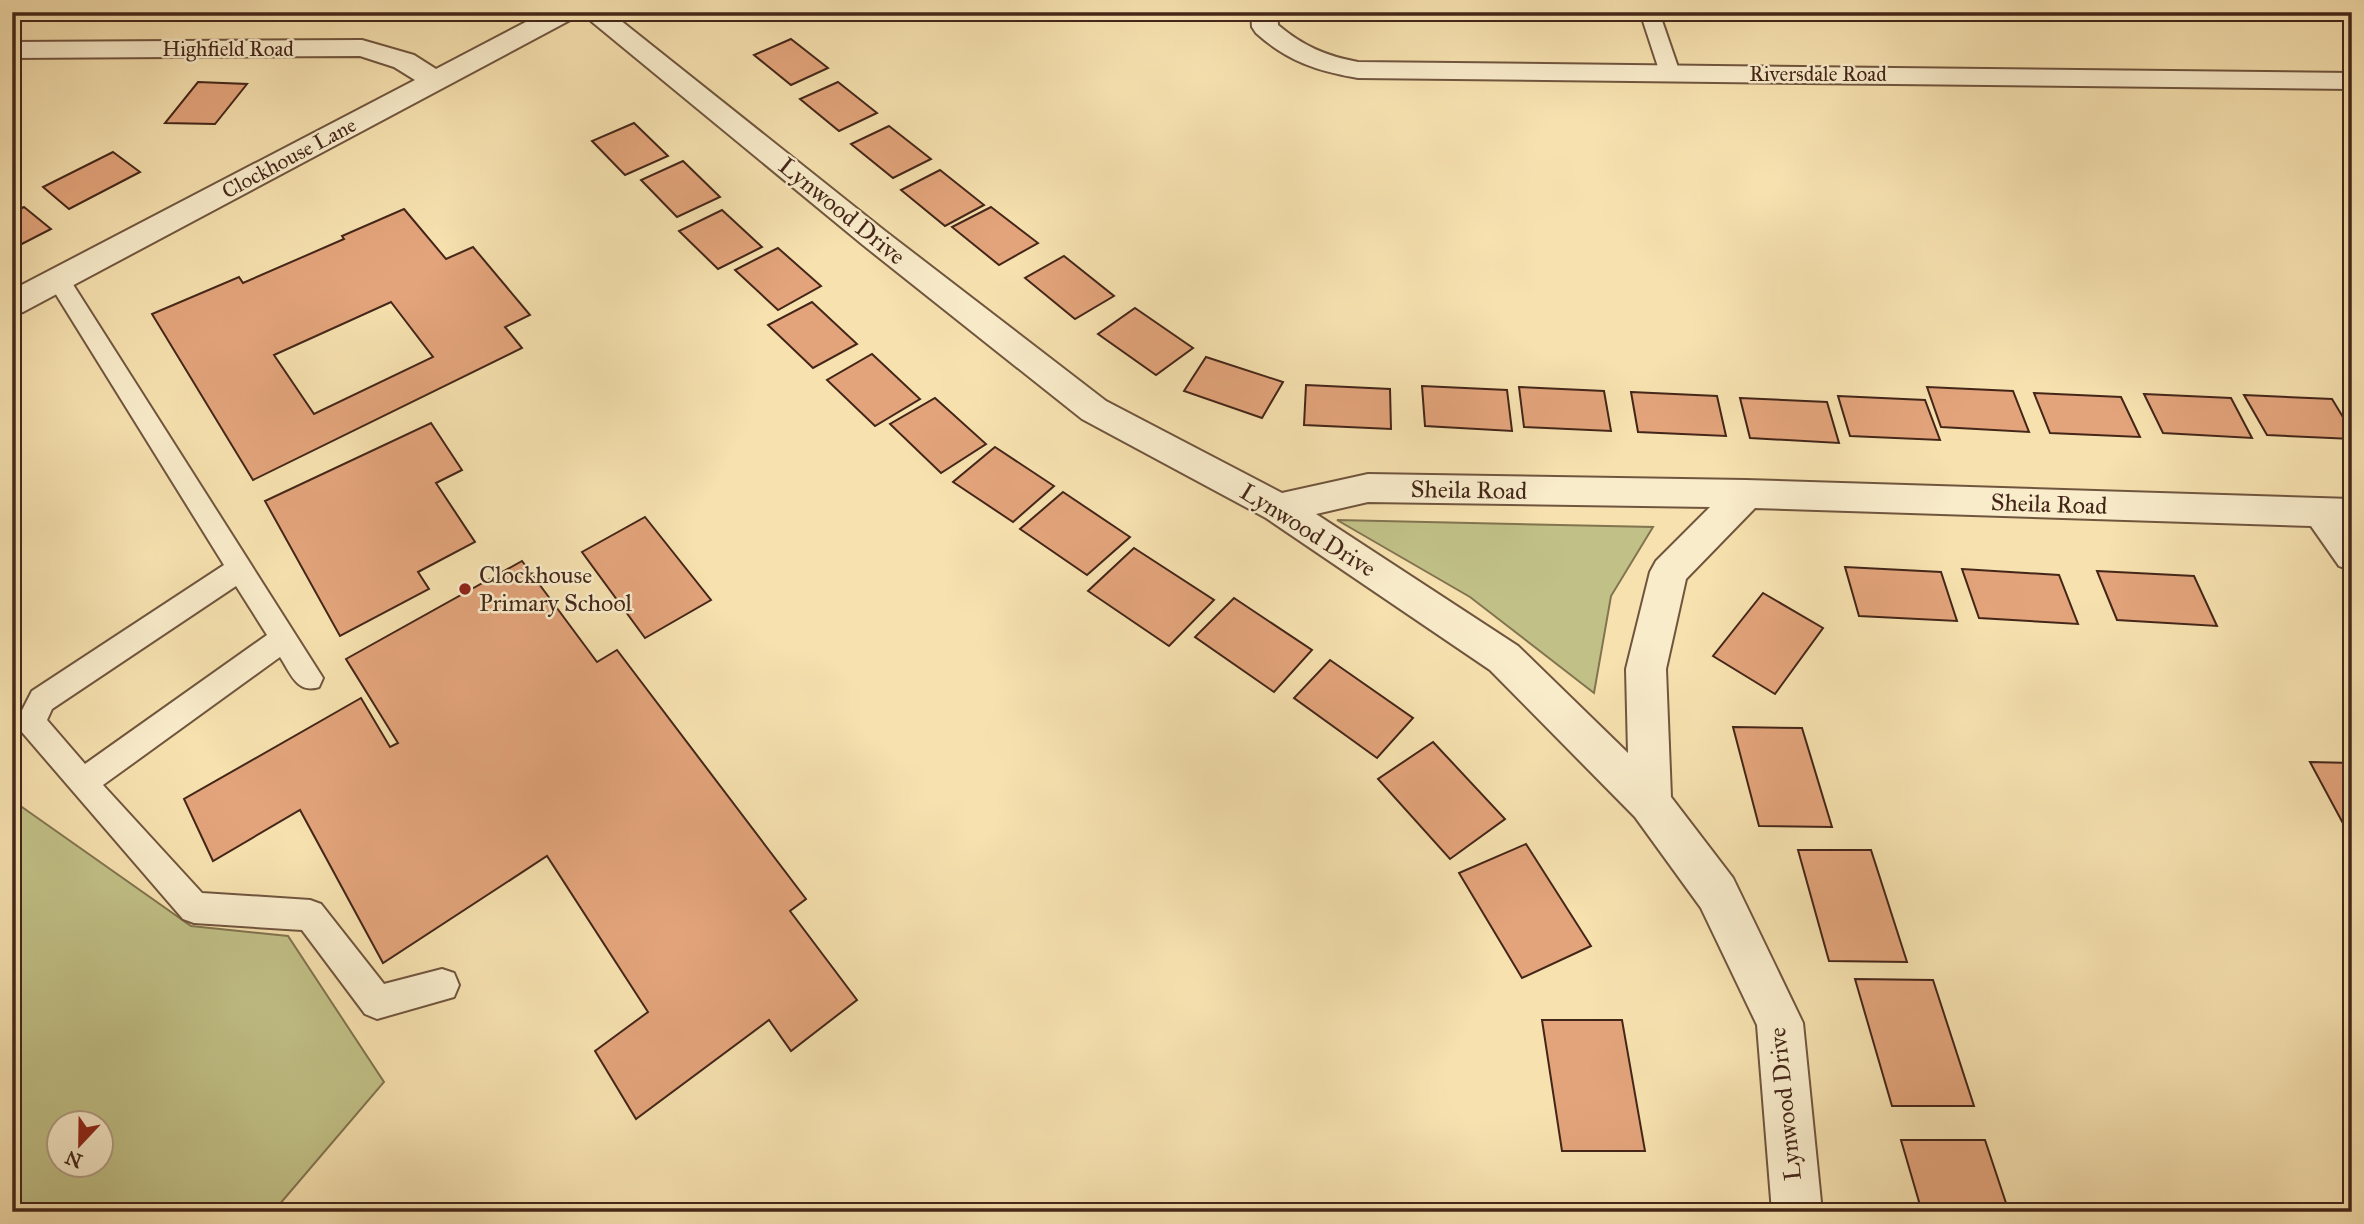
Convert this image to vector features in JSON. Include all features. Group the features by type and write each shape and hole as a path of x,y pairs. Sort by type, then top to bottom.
{"street":[{"name":"Clockhouse Lane","path":"12,304 565,12"},
{"name":"Lynwood Drive","path":"593,12 1094,410 1279,508 1504,658 1650,803 1717,893 1780,1023 1797,1212"},
{"name":"Riversdale Road","path":"1264,12 1265,27 1288,49 1325,65 1359,70 2175,76 2352,81"},
{"name":"Highfield Road","path":"12,50 362,48 404,61 436,81"},
{"name":"Sheila Road","path":"1279,508 1368,488 1745,494 2337,513"},
{"path":"1650,803 1646,669 1669,572 1745,494"},
{"path":"2337,513 2352,556"}],"lane":[{"path":"1649,12 1670,72"},
{"path":"59,280 309,678"},
{"path":"240,569 42,699 31,722 194,908 310,915 377,1002 442,985"},
{"path":"82,783 284,639"}],"green space":[{"path":"1337,520 1653,527 1611,596 1594,693 1470,597"},
{"path":"12,800 191,926 288,936 384,1082 273,1212 12,1212"}],"building":[{"path":"12,12 39,12 33,18 12,17"},
{"path":"54,12 117,12 111,18 50,16"},
{"path":"185,12 181,17 119,14"},
{"path":"282,12 279,16 218,14"},
{"path":"791,39 828,68 791,85 754,55"},
{"path":"198,82 247,84 215,124 165,123"},
{"path":"838,82 877,113 839,131 800,99"},
{"path":"634,123 668,156 625,175 592,141"},
{"path":"889,126 931,159 893,178 851,144"},
{"path":"113,152 140,172 69,209 43,187"},
{"path":"683,161 720,197 677,217 641,180"},
{"path":"940,170 984,205 945,226 901,190"},
{"path":"24,207 51,229 12,249 12,213"},
{"path":"991,207 1038,243 999,265 952,227"},
{"path":"404,209 446,259 473,247 530,315 505,327 522,348 253,480 152,314 239,277 243,283 344,239 342,236","holes":["391,302 433,357 314,414 274,355"]},
{"path":"722,210 762,247 718,269 679,231"},
{"path":"778,248 821,286 778,310 735,270"},
{"path":"1064,256 1114,296 1075,319 1025,278"},
{"path":"812,302 857,344 813,368 768,325"},
{"path":"1135,308 1193,348 1156,375 1098,334"},
{"path":"872,354 920,399 875,426 827,380"},
{"path":"1206,357 1283,382 1262,418 1184,391"},
{"path":"1306,385 1390,389 1391,429 1304,425"},
{"path":"1422,386 1507,390 1512,431 1425,426"},
{"path":"1519,387 1604,391 1611,431 1524,427"},
{"path":"1927,387 2013,391 2029,432 1941,427"},
{"path":"1631,392 1717,396 1726,436 1638,432"},
{"path":"2034,393 2121,397 2140,437 2050,433"},
{"path":"2144,394 2231,398 2252,438 2163,433"},
{"path":"2244,395 2332,399 2352,432 2352,439 2267,435"},
{"path":"1838,396 1925,400 1940,440 1850,436"},
{"path":"935,398 986,444 941,473 890,424"},
{"path":"1740,398 1827,402 1839,443 1750,438"},
{"path":"431,423 462,470 436,483 475,542 418,572 429,589 340,636 265,501"},
{"path":"995,447 1054,486 1013,522 953,482"},
{"path":"1063,492 1130,537 1087,575 1020,529"},
{"path":"645,517 711,600 645,638 582,552"},
{"path":"1134,548 1214,600 1169,646 1088,591"},
{"path":"522,561 597,662 617,650 806,899 790,911 857,1000 791,1051 769,1020 636,1119 595,1051 648,1012 547,856 383,963 300,810 213,861 184,799 361,698 390,747 398,743 346,659"},
{"path":"1845,567 1941,572 1957,621 1859,616"},
{"path":"1962,569 2059,575 2078,624 1979,618"},
{"path":"2097,571 2194,576 2217,626 2117,620"},
{"path":"1763,593 1823,628 1775,694 1713,656"},
{"path":"1234,598 1312,650 1274,692 1195,637"},
{"path":"1330,660 1413,718 1377,758 1294,698"},
{"path":"1733,727 1802,728 1832,827 1759,826"},
{"path":"1433,742 1505,819 1450,859 1378,779"},
{"path":"2310,762 2352,763 2352,840"},
{"path":"1526,844 1591,946 1522,978 1459,873"},
{"path":"1798,850 1871,850 1907,962 1829,961"},
{"path":"1855,979 1933,980 1974,1106 1892,1106"},
{"path":"1542,1020 1622,1020 1645,1151 1562,1151"},
{"path":"1901,1140 1985,1140 2009,1212 1922,1212"}],"place":[{"name":"Clockhouse Primary School","path":"465,589"}]}
